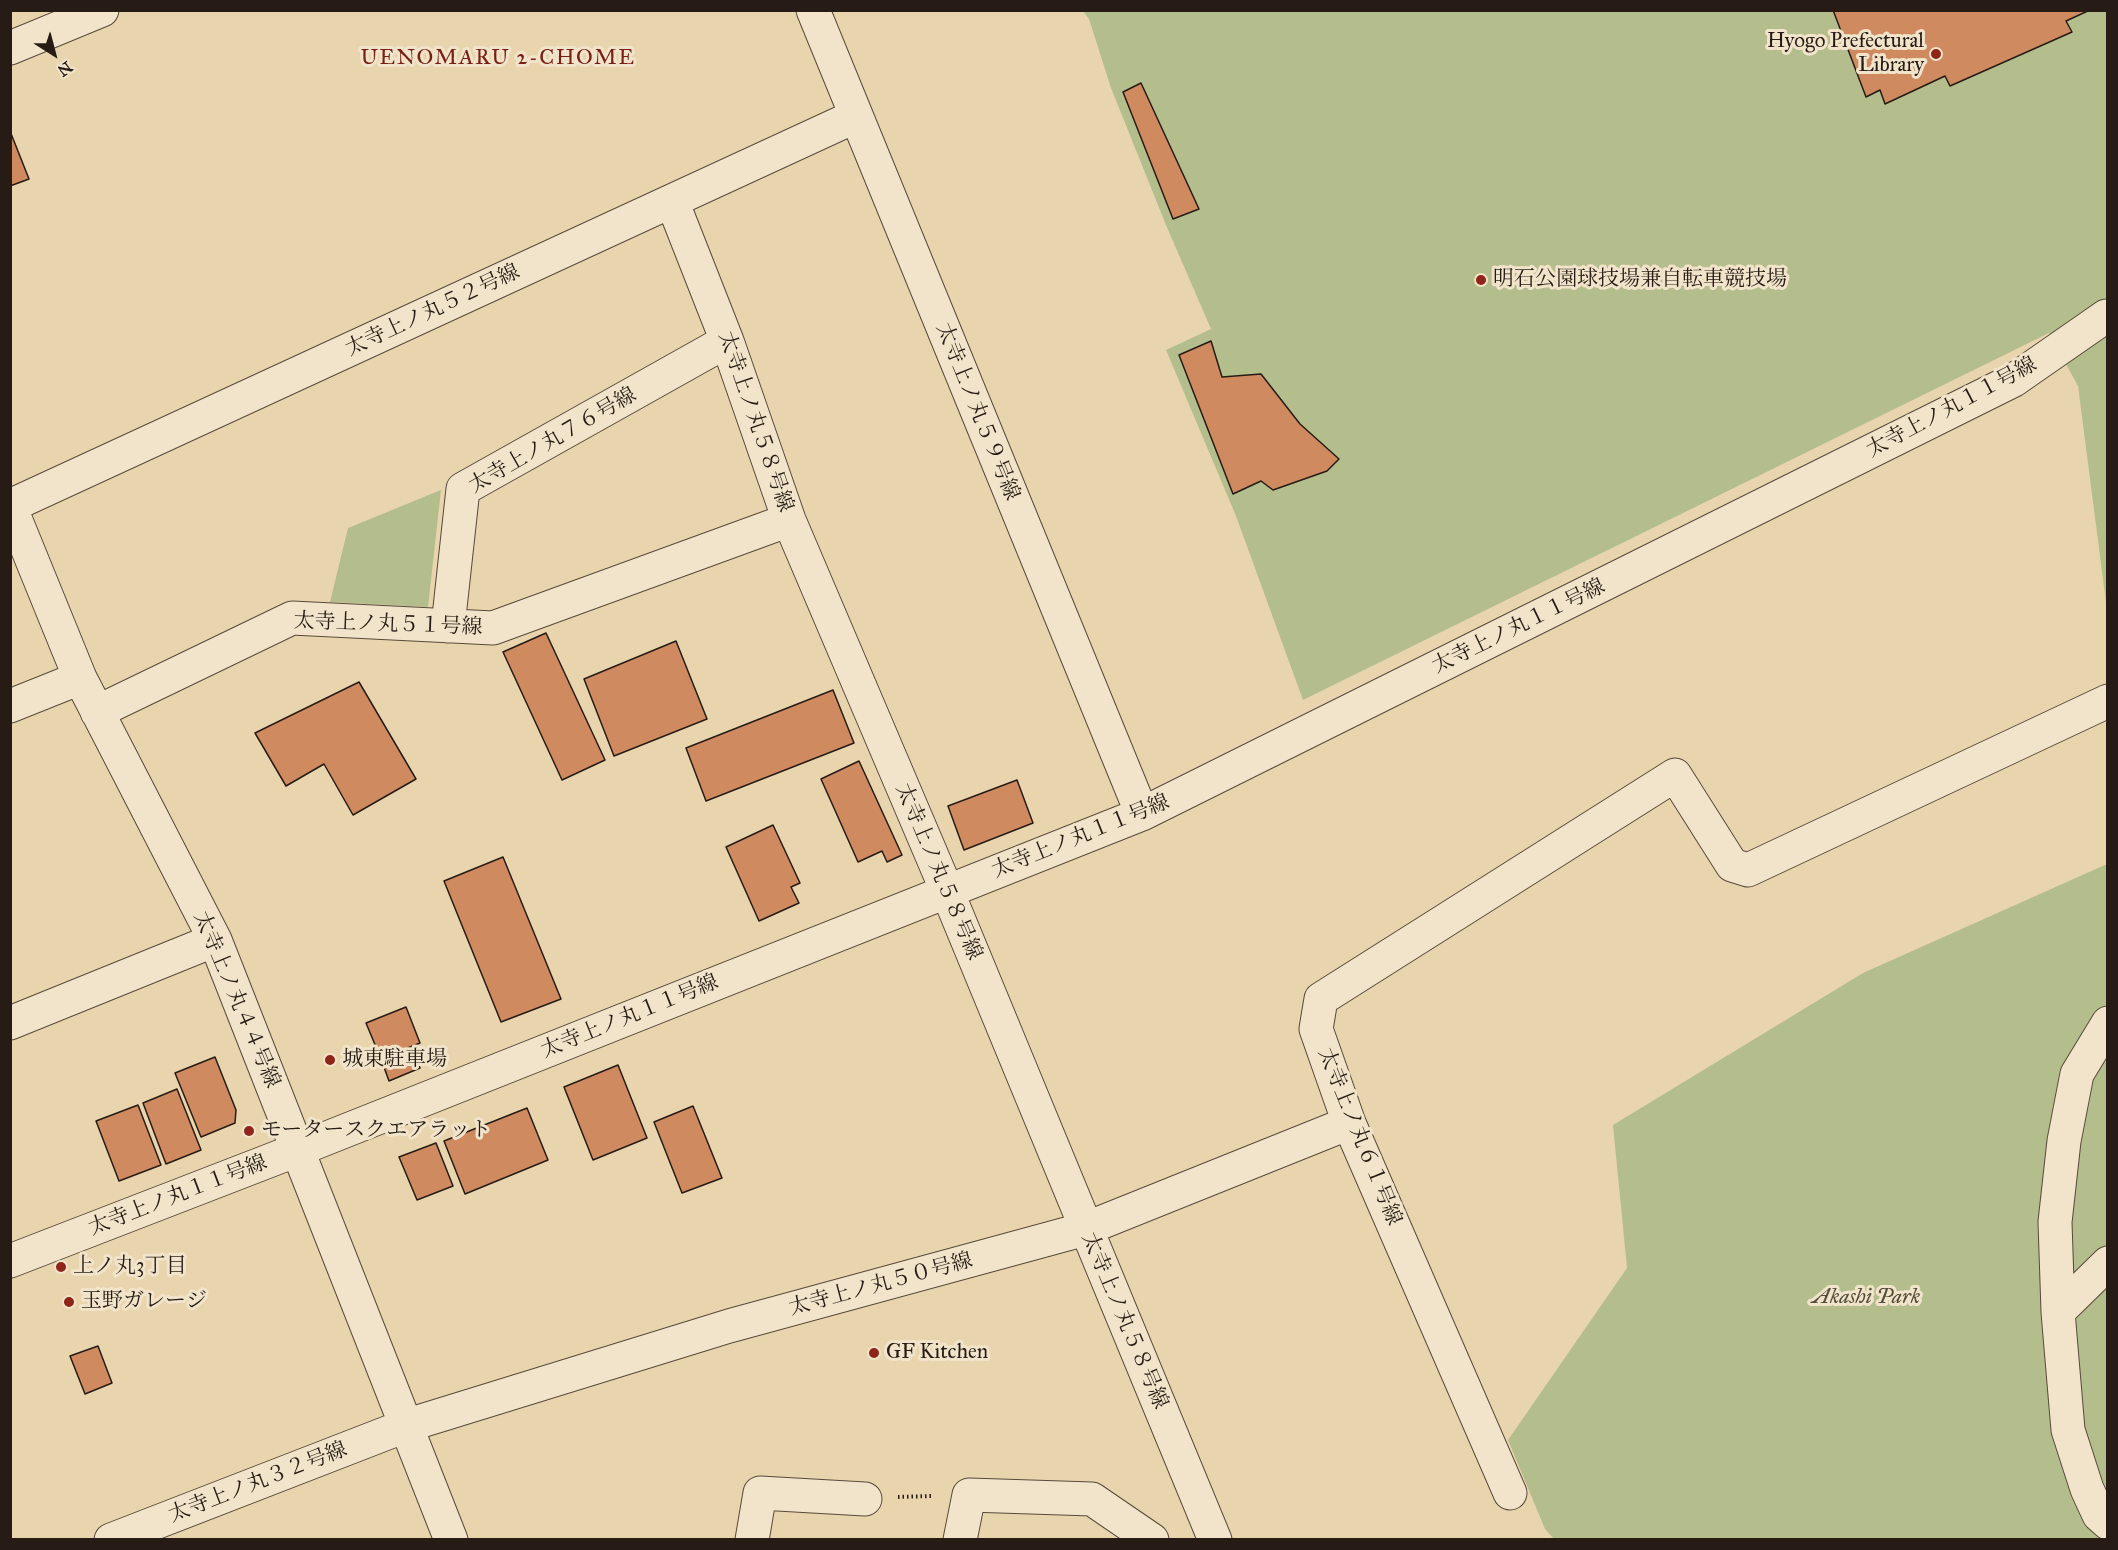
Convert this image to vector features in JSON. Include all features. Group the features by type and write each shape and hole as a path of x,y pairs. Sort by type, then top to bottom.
{"street":[{"path":"10,48 102,10"},
{"name":"太寺上ノ丸５９号線","path":"813,10 1142,814"},
{"name":"太寺上ノ丸５２号線","path":"11,506 856,116"},
{"name":"太寺上ノ丸５８号線","path":"672,201 727,341 789,520 1215,1539"},
{"name":"太寺上ノ丸１１号線","path":"10,1261 297,1150 1142,814 2014,380 2107,316"},
{"name":"太寺上ノ丸７６号線","path":"448,626 463,489 727,341"},
{"name":"太寺上ノ丸４４号線","path":"11,506 80,678 215,940 451,1539"},
{"name":"太寺上ノ丸５１号線","path":"97,712 291,618 493,628 789,520"},
{"path":"10,706 80,678"},
{"name":"太寺上ノ丸６１号線","path":"1510,1493 1349,1123 1316,1029 1321,999 1675,775 1732,865 1748,870 2108,701"},
{"path":"10,1023 215,940"},
{"path":"2098,1526 2068,1430 2058,1312 2055,1222 2064,1141 2077,1074 2108,1023"},
{"name":"太寺上ノ丸５０号線","path":"405,1426 729,1326 1085,1229 1349,1123"},
{"path":"2058,1312 2108,1263"},
{"name":"太寺上ノ丸３２号線","path":"111,1539 405,1426"},
{"path":"752,1539 760,1493 864,1499"},
{"path":"960,1539 969,1495 1092,1499 1152,1539"}],"path":[{"path":"864,1499 969,1495"}],"green space":[{"path":"1083,11 2107,11 2107,610 2078,386 2049,333 1303,700 1236,516 1166,350 1211,329 1166,225 1111,88 1089,19"},
{"path":"441,490 428,607 330,602 348,528"},
{"name":"Akashi Park","path":"2107,864 2107,1539 1554,1539 1545,1529 1508,1440 1627,1268 1613,1125 1863,973"}],"building":[{"name":"Hyogo Prefectural Library","path":"1833,10 2090,10 2066,21 2072,32 1950,86 1945,76 1885,104 1880,90 1866,97"},
{"path":"1141,83 1199,209 1173,219 1123,92"},
{"path":"10,131 29,179 10,186"},
{"path":"1211,341 1222,377 1261,374 1300,424 1339,459 1327,471 1273,490 1261,481 1233,494 1179,355"},
{"path":"546,633 605,760 562,780 503,652"},
{"path":"676,641 707,719 614,756 584,679"},
{"path":"359,682 416,779 353,815 324,764 286,786 255,733"},
{"path":"833,690 854,743 706,801 686,748"},
{"path":"859,761 902,855 887,862 882,851 858,862 821,779"},
{"path":"1017,780 1033,823 964,850 948,806"},
{"path":"773,825 800,883 791,887 799,903 759,921 726,847"},
{"path":"503,857 561,999 501,1022 444,881"},
{"path":"406,1007 420,1043 381,1059 366,1023"},
{"path":"411,1047 420,1068 389,1081 381,1059"},
{"path":"215,1057 236,1110 235,1123 201,1137 175,1073"},
{"path":"618,1065 647,1138 593,1160 564,1087"},
{"path":"177,1089 201,1150 166,1164 143,1103"},
{"path":"138,1105 161,1165 119,1181 96,1121"},
{"path":"693,1106 722,1178 682,1193 654,1122"},
{"path":"527,1108 548,1160 465,1194 444,1141"},
{"path":"436,1143 453,1186 417,1200 399,1157"},
{"path":"98,1346 112,1383 85,1394 70,1356"}],"place":[{"name":"Hyogo Prefectural Library","path":"1936,54"},
{"name":"明石公園球技場兼自転車競技場","path":"1481,280"},
{"name":"城東駐車場","path":"330,1060"},
{"name":"モータースクエアラット","path":"249,1131"},
{"name":"上ノ丸3丁目","path":"61,1267"},
{"name":"玉野ガレージ","path":"69,1302"},
{"name":"GF Kitchen","path":"874,1353"}],"district":[{"name":"UENOMARU 2-CHOME","path":"498,59"}]}
